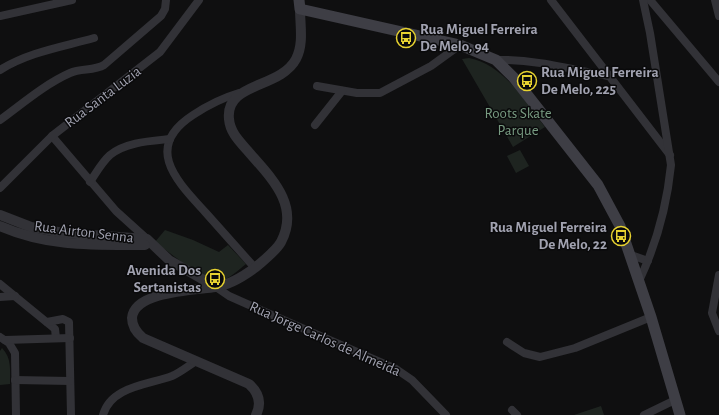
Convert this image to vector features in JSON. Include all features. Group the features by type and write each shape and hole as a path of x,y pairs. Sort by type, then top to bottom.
{"main road":[{"path":"300,4 460,45 496,60 526,92 598,185 620,226 631,255 680,415"}],"street":[{"path":"0,16 72,0"},
{"path":"0,120 60,78 78,70 97,68 104,65 161,16 165,10 166,0"},
{"name":"Rua Santa Luzia","path":"0,188 52,136 160,52 199,0"},
{"path":"551,0 670,155"},
{"path":"639,281 655,244 670,180 670,155 650,33 643,0"},
{"path":"650,0 719,82"},
{"path":"715,0 719,16"},
{"path":"255,268 174,176 167,153 170,139 187,118 220,99 270,82 291,67 299,49 300,4"},
{"path":"0,70 15,60 39,52 94,38"},
{"path":"316,86 366,94 380,94 431,66 460,45"},
{"path":"496,60 515,60 540,63 608,76"},
{"path":"315,125 342,91"},
{"path":"239,93 231,104 229,111 231,128 237,139 278,186 284,197 288,219 281,242 255,268 237,279 216,287 186,290 153,297 139,304 133,315 133,326 143,338 252,388 258,396 259,402 260,409 256,415"},
{"path":"52,136 116,211 169,260 216,287"},
{"path":"90,182 106,160 114,152 139,143 170,139"},
{"name":"Rua Airton Senna","path":"0,215 31,227 63,233 150,242"},
{"name":"Rua Airton Senna","path":"0,226 30,238 75,245 150,242"},
{"path":"631,255 648,262"},
{"path":"719,275 712,313 719,331"},
{"path":"0,284 55,329 56,338"},
{"name":"Rua Jorge Carlos de Almeida","path":"216,287 241,302 396,369 412,380 446,415"},
{"path":"0,297 15,296"},
{"path":"507,342 524,353 540,357 575,348 651,318"},
{"path":"47,322 68,320 70,338 72,415"},
{"path":"2,338 70,338"},
{"path":"2,338 9,343 15,353 16,415"},
{"path":"103,415 108,404 122,392 171,376 196,361"},
{"path":"15,380 70,381"},
{"path":"644,415 675,400"}],"green space":[{"name":"Roots Skate Parque","path":"469,58 493,68 503,76 521,95 545,127 513,147 462,59"},
{"path":"520,150 529,166 516,173 507,156"},
{"path":"165,230 193,240 219,252 228,245 246,264 233,275 221,281 211,280 186,265 155,242"},
{"path":"2,348 9,360 10,384 0,385 0,351"},
{"path":"601,406 604,415 574,415"}],"place":[{"name":"Rua Miguel Ferreira De Melo, 94","path":"406,38"},
{"name":"Rua Miguel Ferreira De Melo, 225","path":"527,81"},
{"name":"Rua Miguel Ferreira De Melo, 22","path":"621,236"},
{"name":"Avenida Dos Sertanistas","path":"215,279"}]}
